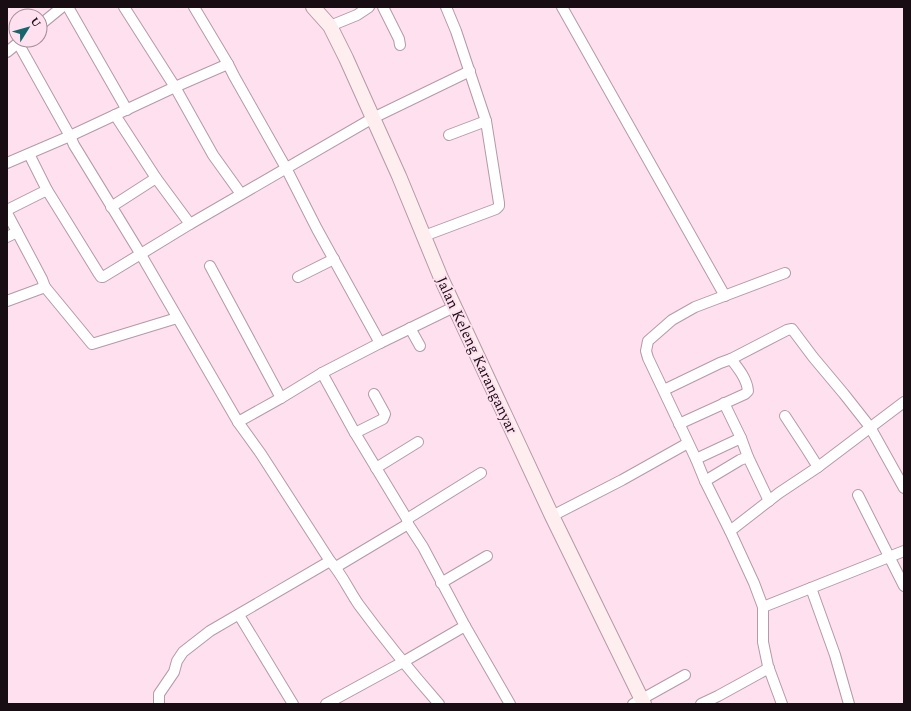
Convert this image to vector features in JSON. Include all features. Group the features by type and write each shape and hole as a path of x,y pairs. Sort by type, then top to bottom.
{"main road":[{"name":"Jalan Keleng Karanganyar","path":"313,7 330,26 346,58 399,176 454,307 640,703"}],"street":[{"path":"48,18 62,7"},
{"path":"68,7 127,110"},
{"path":"124,7 174,87 213,155 241,194"},
{"path":"194,7 228,64 286,168 380,343"},
{"path":"330,26 356,15 369,7"},
{"path":"383,7 399,39 400,45"},
{"path":"424,236 496,208 499,206 500,200 486,121 456,31 446,7"},
{"path":"562,7 725,296"},
{"path":"23,48 74,145 140,253 238,422 261,454 358,604 403,662 439,704"},
{"path":"7,163 115,116 174,87 228,64"},
{"path":"29,154 47,190 102,277 140,253 373,118 470,72"},
{"path":"115,116 156,178 190,224"},
{"path":"449,135 486,121"},
{"path":"111,207 156,178"},
{"path":"7,210 47,190"},
{"path":"7,213 45,287 92,344 177,318"},
{"path":"7,237 17,232"},
{"path":"298,277 334,259"},
{"path":"210,266 281,398"},
{"path":"782,704 769,668 763,642 763,607 754,583 730,531 704,481 696,459 646,351 648,341 672,320 695,307 785,273"},
{"path":"7,301 45,287"},
{"path":"238,422 322,373 454,307"},
{"path":"410,328 420,346"},
{"path":"664,390 731,359 787,330 792,330 870,427 904,488"},
{"path":"679,424 747,393 747,385 731,359"},
{"path":"322,373 355,433 423,547 441,583 510,704"},
{"path":"355,433 385,417 385,414 374,394"},
{"path":"730,531 779,493 818,467 904,402"},
{"path":"724,403 748,457 770,501"},
{"path":"785,416 818,467"},
{"path":"696,459 740,438"},
{"path":"376,468 418,442"},
{"path":"552,516 622,480 688,443"},
{"path":"704,481 748,457"},
{"path":"158,704 159,694 174,672 179,656 182,652 210,631 408,522 481,473"},
{"path":"858,495 904,586"},
{"path":"763,607 904,551"},
{"path":"441,583 487,556"},
{"path":"811,588 835,655 849,704"},
{"path":"239,615 293,704"},
{"path":"329,703 465,626"},
{"path":"701,704 769,668"},
{"path":"640,703 685,675"}]}
